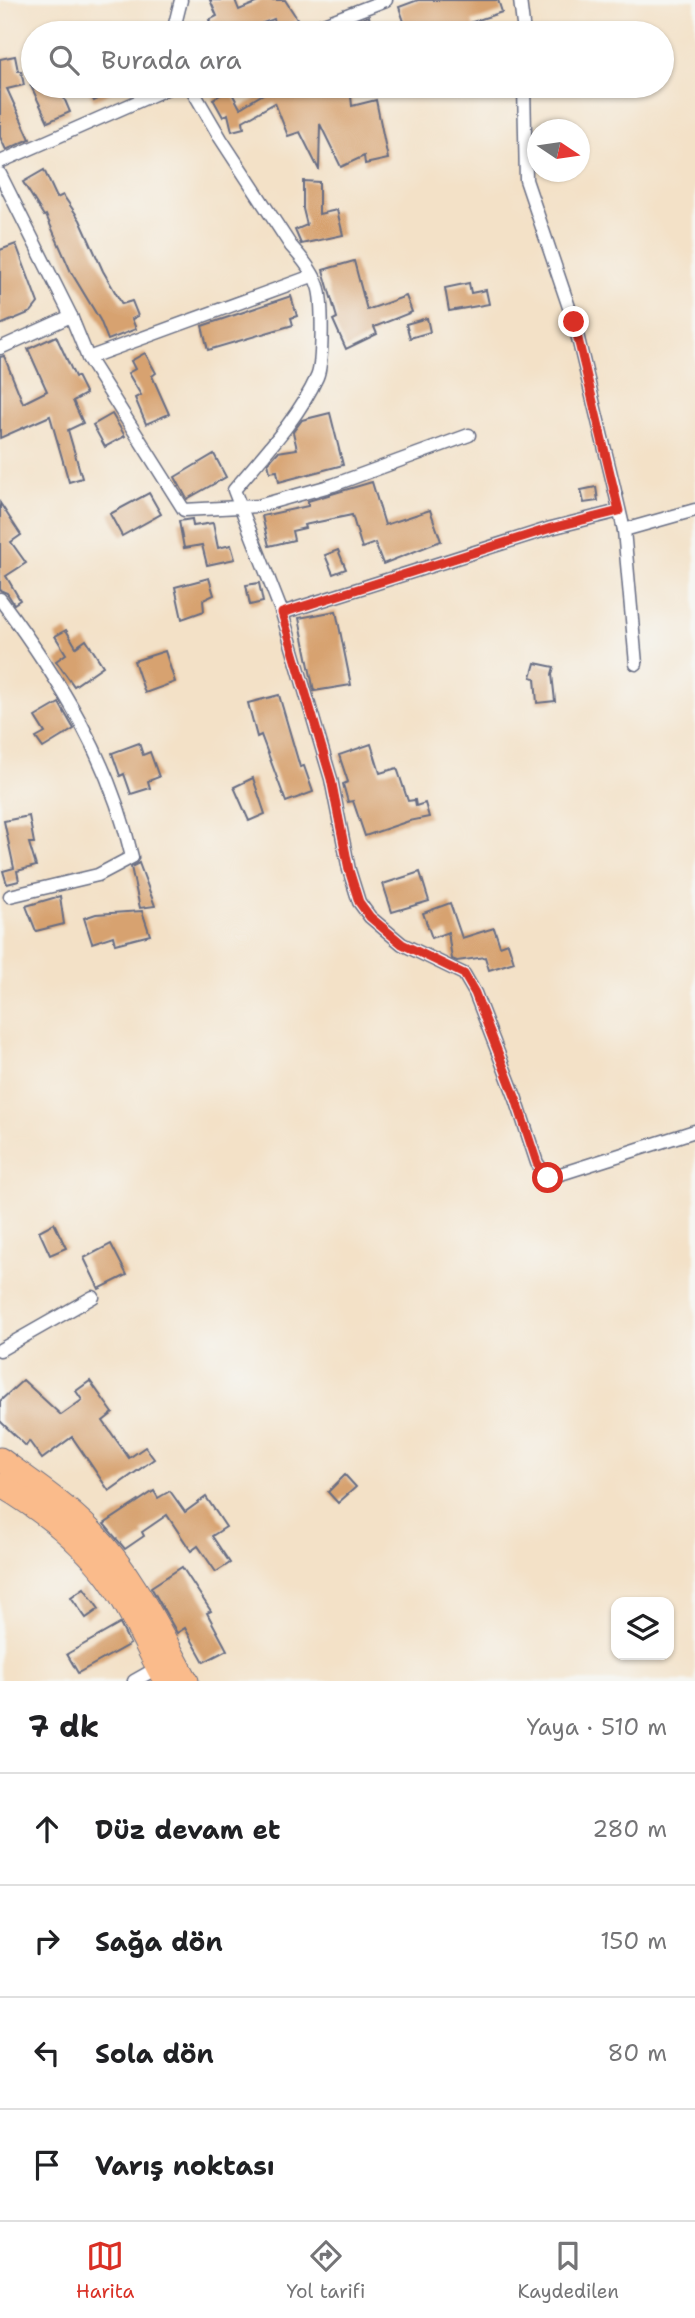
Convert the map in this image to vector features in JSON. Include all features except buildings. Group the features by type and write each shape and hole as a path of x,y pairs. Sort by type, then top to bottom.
{"highway":[{"path":"0,1459 54,1499 93,1533 122,1569 187,1681"},
{"path":"0,1485 24,1499 71,1535 105,1573 161,1674"}],"street":[{"path":"176,21 181,0"},
{"path":"331,21 386,0"},
{"path":"520,0 523,21"},
{"path":"0,162 146,98"},
{"path":"198,98 220,139 318,287 322,337 318,375 293,416 234,490 282,613 331,779 349,870 359,902 370,917 402,944 464,974 475,993 516,1099 537,1163 548,1178 695,1131"},
{"path":"524,98 526,180 574,322 624,530 636,664"},
{"path":"0,174 71,316 88,358 184,510 258,506 333,485 469,435"},
{"path":"88,358 312,276"},
{"path":"0,348 71,316"},
{"path":"624,530 695,510"},
{"path":"282,613 551,528 619,511"},
{"path":"0,599 28,637 85,727 113,790 132,857 98,875 10,896"},
{"path":"0,1350 93,1297"},
{"path":"134,1681 161,1674"}],"route":[{"path":"548,1178 537,1163 516,1099 475,993 464,974 402,944 370,917 359,902 349,870 331,779 282,613 551,528 619,511 574,322"}]}
